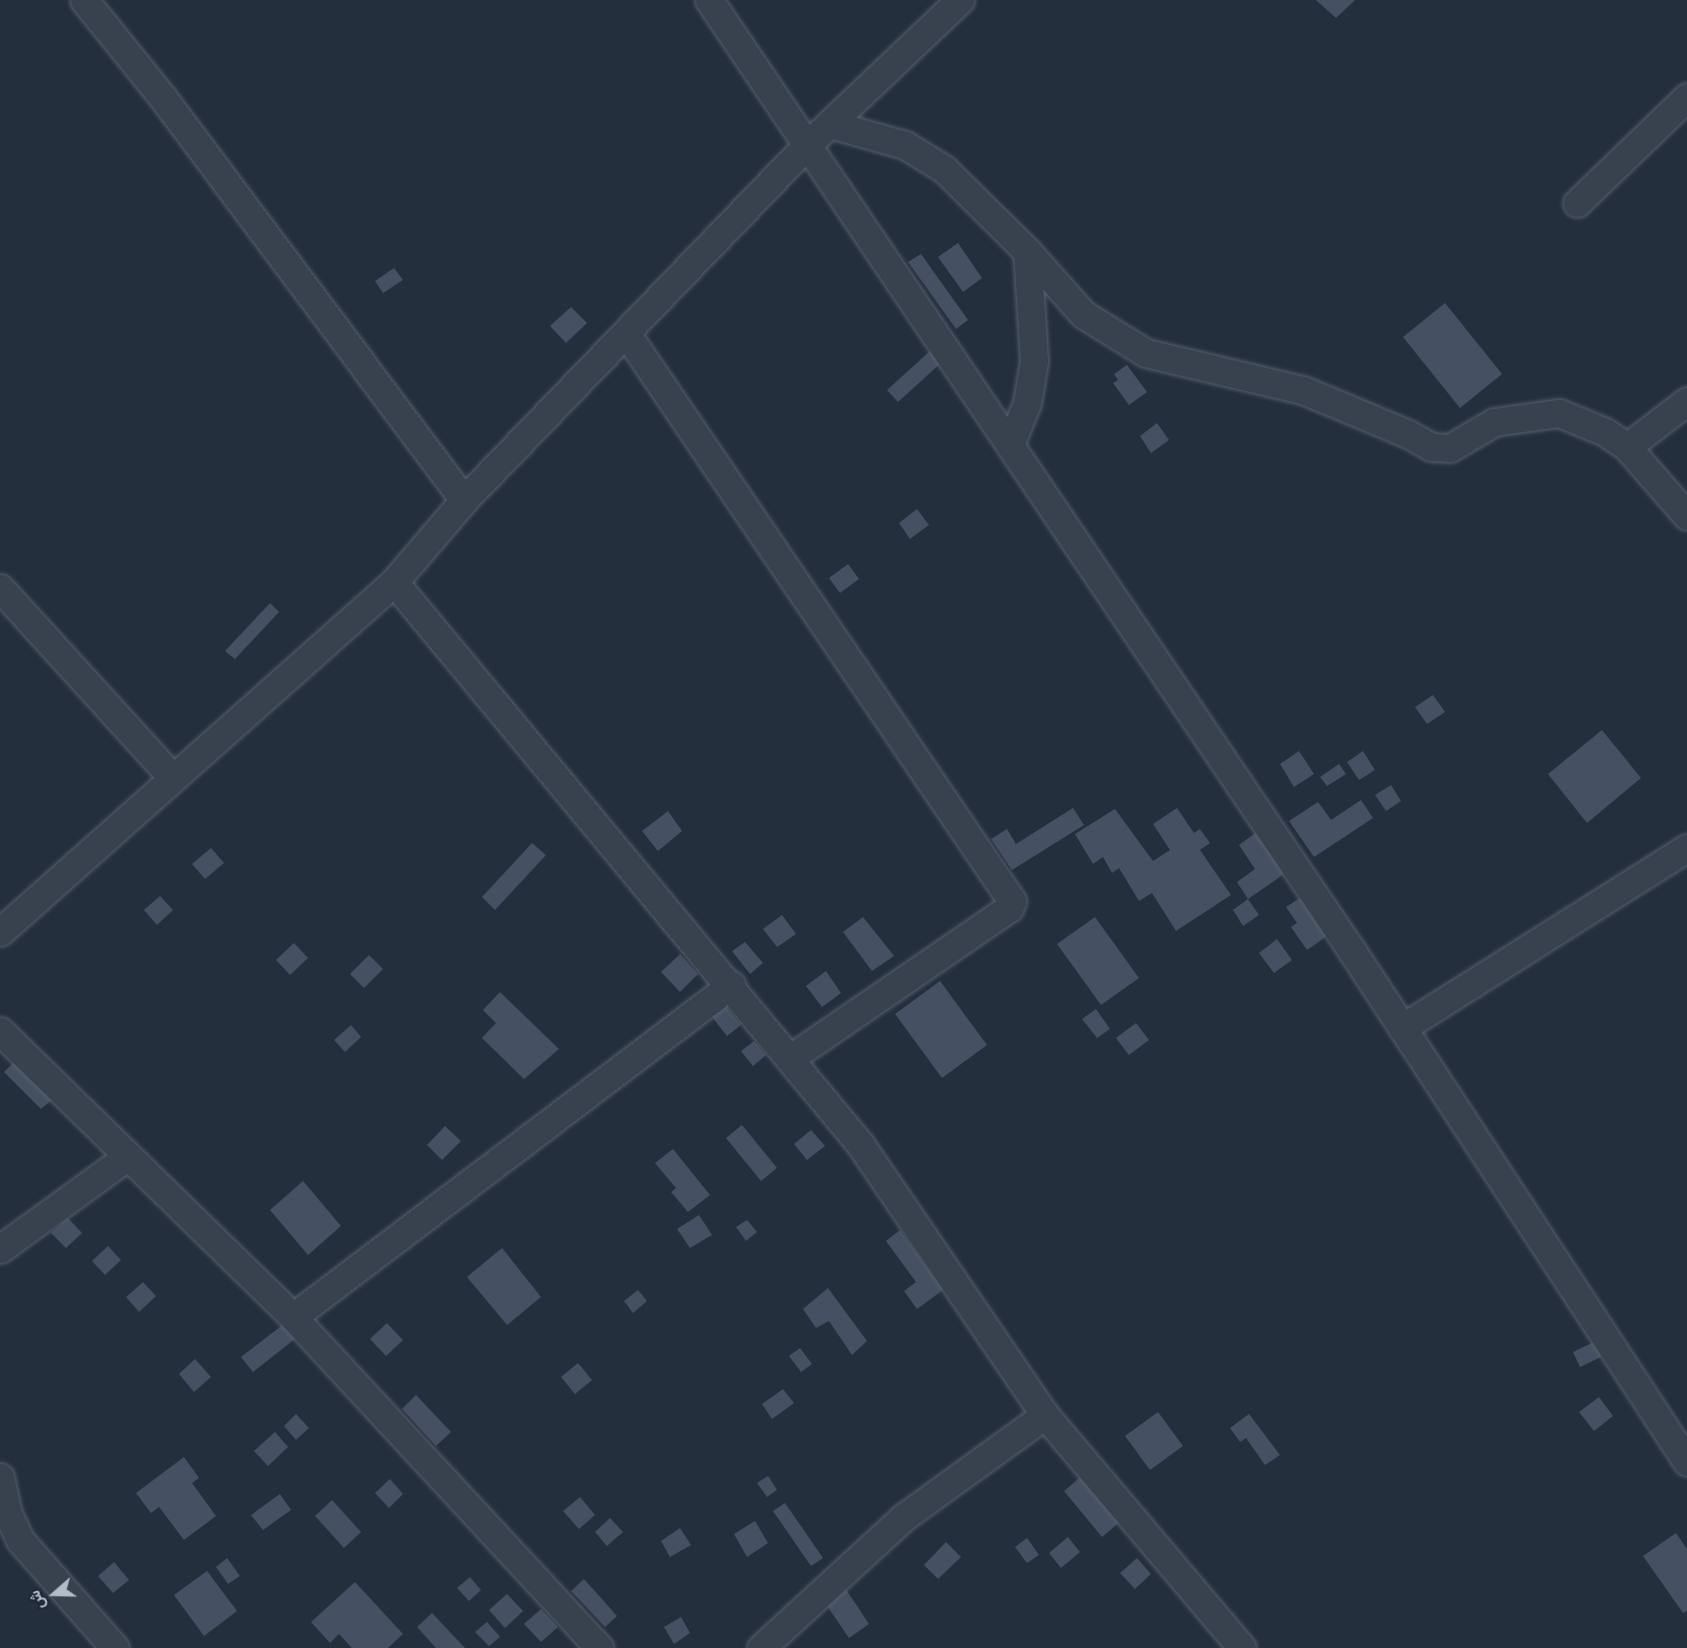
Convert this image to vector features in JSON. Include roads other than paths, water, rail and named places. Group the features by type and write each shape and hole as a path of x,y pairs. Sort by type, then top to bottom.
{"street":[{"path":"84,0 163,98 464,500"},
{"path":"709,0 805,147 1011,442 1402,1028 1687,1462"},
{"path":"0,932 394,582 464,500 805,147 960,0"},
{"path":"1577,203 1687,97"},
{"path":"830,124 906,145 944,169 1027,251 1083,314 1146,353 1303,390 1431,447 1450,448 1494,422 1559,413 1605,432 1627,447 1687,516"},
{"path":"1011,442 1027,403 1034,361 1027,251"},
{"path":"626,333 1012,901 1009,908 791,1058"},
{"path":"1627,447 1687,401"},
{"path":"394,582 731,985 860,1144 1045,1415 1242,1648"},
{"path":"0,588 172,777"},
{"path":"1402,1028 1687,848"},
{"path":"293,1317 731,985"},
{"path":"0,1031 293,1317 600,1648"},
{"path":"0,1249 128,1156"},
{"path":"761,1648 904,1517 1045,1415"},
{"path":"0,1477 8,1514 20,1540 115,1648"}]}
